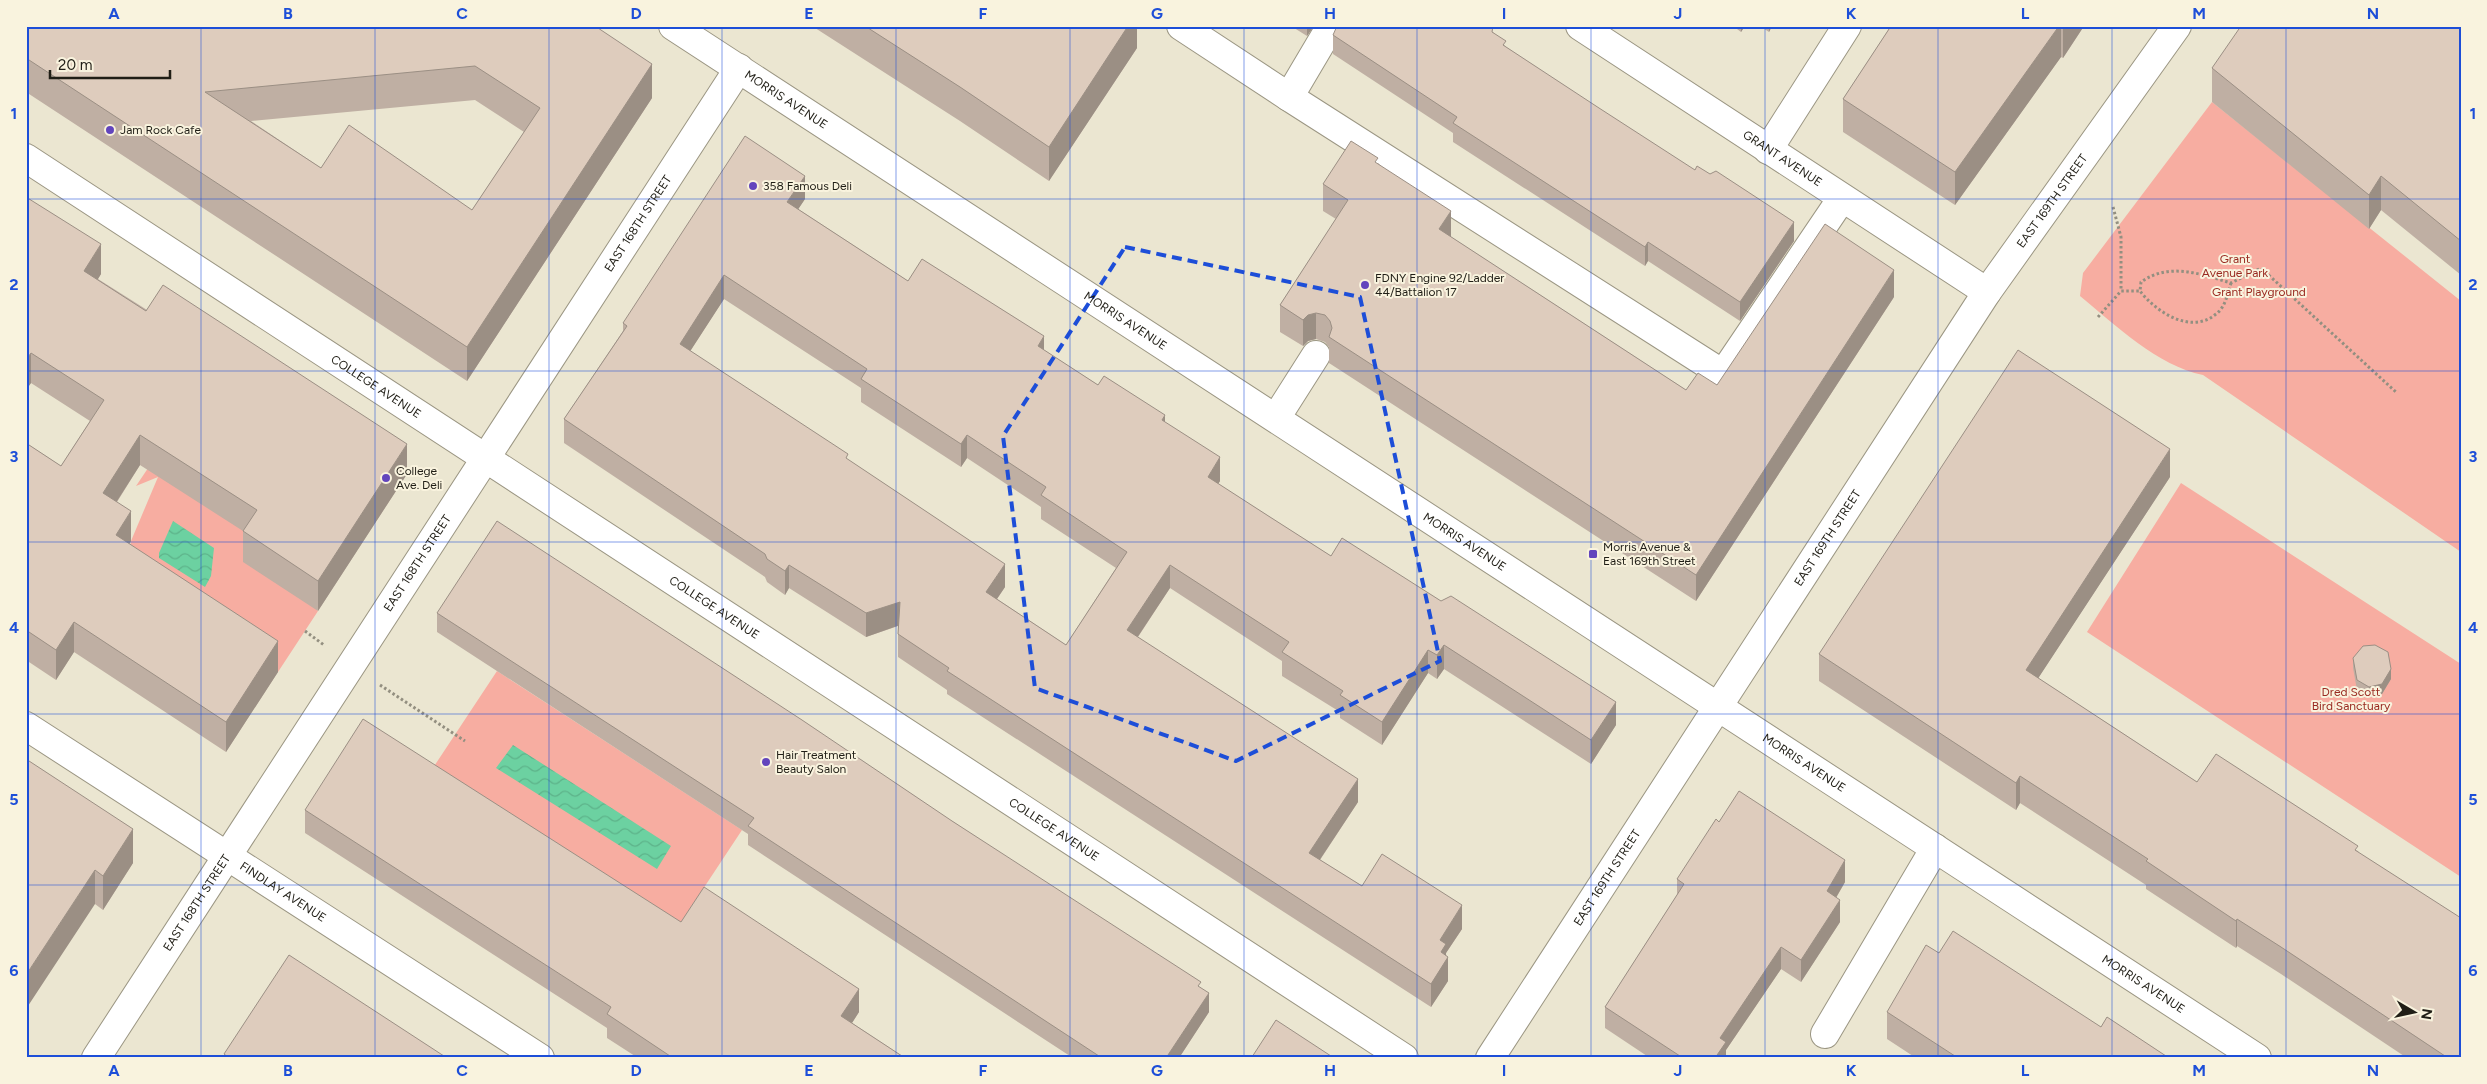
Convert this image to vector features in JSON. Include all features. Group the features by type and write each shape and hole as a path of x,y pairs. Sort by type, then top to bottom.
{"street":[{"name":"MORRIS AVENUE","path":"673,26 2257,1058"},
{"path":"1181,26 1723,374 1842,198"},
{"path":"1289,97 1331,26"},
{"name":"GRANT AVENUE","path":"1580,26 1987,292"},
{"path":"1768,150 1847,26"},
{"name":"EAST 169TH STREET","path":"1490,1058 1987,292 2177,26"},
{"name":"EAST 168TH STREET","path":"96,1058 739,68"},
{"name":"COLLEGE AVENUE","path":"26,158 1404,1058"},
{"path":"1276,418 1316,355"},
{"name":"FINDLAY AVENUE","path":"26,726 540,1058"},
{"path":"1825,1034 1935,848"}],"path":[{"path":"2098,317 2121,291 2121,237 2113,207"},
{"path":"2140,291 2141,282 2167,271 2196,273 2231,283 2261,268 2397,393"},
{"path":"2121,291 2140,291 2158,311 2183,321 2198,323 2218,314 2224,304 2231,283"},
{"path":"351,665 465,741"}],"highlighted area":[{"path":"1125,247 1360,297 1440,661 1236,761 1035,688 1003,436"}],"green space":[{"name":"Grant Avenue Park","path":"2212,102 2461,301 2461,552 2203,375 2186,370 2154,354 2122,331 2080,296 2083,273"},
{"path":"200,391 247,534 318,611 278,672 127,572 131,541 158,477 136,486"},
{"name":"Dred Scott Bird Sanctuary","path":"2181,483 2461,664 2461,877 2087,632"},
{"path":"497,671 742,830 670,939 425,780"}],"water":[{"path":"173,521 214,548 211,576 205,587 159,558 159,553"},
{"path":"513,745 671,846 657,869 496,768"}],"building":[{"path":"26,26 595,26 652,64 467,347 26,58","holes":["475,66 540,108 472,210 349,125 321,168 205,92"]},
{"path":"865,26 1128,26 1049,147"},
{"path":"1337,26 1493,26 1492,32 1506,41 1503,45 1599,108 1695,170 1697,166 1710,174 1716,171 1794,222 1740,302 1648,242 1645,247 1453,123 1457,117 1333,35"},
{"path":"1891,26 2059,26 1955,172 1843,99"},
{"path":"2241,26 2461,26 2461,241 2381,176 2369,195 2212,68"},
{"path":"745,136 805,176 787,202 908,281 922,259 1044,336 1038,346 1098,385 1104,376 1165,415 1162,420 1220,457 1208,477 1331,556 1342,538 1441,601 1451,596 1616,702 1591,740 1444,645 1437,655 1428,650 1382,722 1340,695 1343,691 1282,652 1289,642 1170,565 1127,630 1358,779 1309,853 1362,886 1382,854 1462,905 1440,940 1446,944 1441,952 1448,957 1431,984 947,671 949,668 898,634 900,602 866,613 789,565 785,571 767,559 765,554 564,419 627,326 623,323","holes":["724,275 867,369 861,379 961,444 967,435 1046,487 1041,495 1127,552 1066,645 986,592 1005,564 846,458 848,454 680,344"]},
{"path":"1351,141 1378,158 1375,162 1451,211 1439,229 1686,390 1698,373 1717,385 1825,224 1894,270 1696,575 1329,337 1332,328 1330,321 1325,315 1316,313 1308,315 1303,320 1280,305 1348,200 1323,184"},
{"path":"26,197 101,244 84,271 146,311 163,285 407,444 318,581 243,531 257,510 140,435 103,493 131,511 116,535 278,641 226,722 74,622 56,650 26,630 26,443 61,466 104,400 31,353 26,360"},
{"path":"2018,350 2170,449 2026,670 2197,782 2216,754 2358,846 2355,850 2461,918 2461,1058 2452,1058 2450,1056 2448,1058 2281,947 2237,919 2236,921 2146,861 2148,859 2020,776 2016,783 1819,654"},
{"path":"497,521 802,720 952,821 1201,982 1198,986 1209,993 1166,1058 1102,1058 748,826 754,818 437,613"},
{"path":"2375,645 2388,652 2391,669 2382,684 2369,687 2357,680 2353,658 2363,646"},
{"path":"363,719 681,922 704,887 859,989 841,1016 905,1058 673,1058 607,1014 611,1007 305,810"},
{"path":"26,759 133,829 103,876 95,870 26,975"},
{"path":"1739,791 1845,860 1827,891 1840,900 1801,960 1781,947 1720,1038 1726,1042 1715,1058 1683,1058 1605,1007 1684,884 1677,879 1716,819 1719,822"},
{"path":"1953,931 2101,1027 2107,1017 2169,1058 1958,1058 1887,1012 1926,945 1939,953"},
{"path":"289,955 447,1058 229,1058 224,1054"},
{"path":"1276,1020 1334,1058 1253,1058"}],"place":[{"name":"Jam Rock Cafe","path":"110,130"},
{"name":"358 Famous Deli","path":"753,186"},
{"name":"FDNY Engine 92/Ladder 44/Battalion 17","path":"1365,285"},
{"name":"College Ave. Deli","path":"386,478"},
{"name":"Morris Avenue & East 169th Street","path":"1593,554"},
{"name":"Hair Treatment Beauty Salon","path":"766,762"}],"park label":[{"name":"Grant Playground","path":"2259,292"}]}
